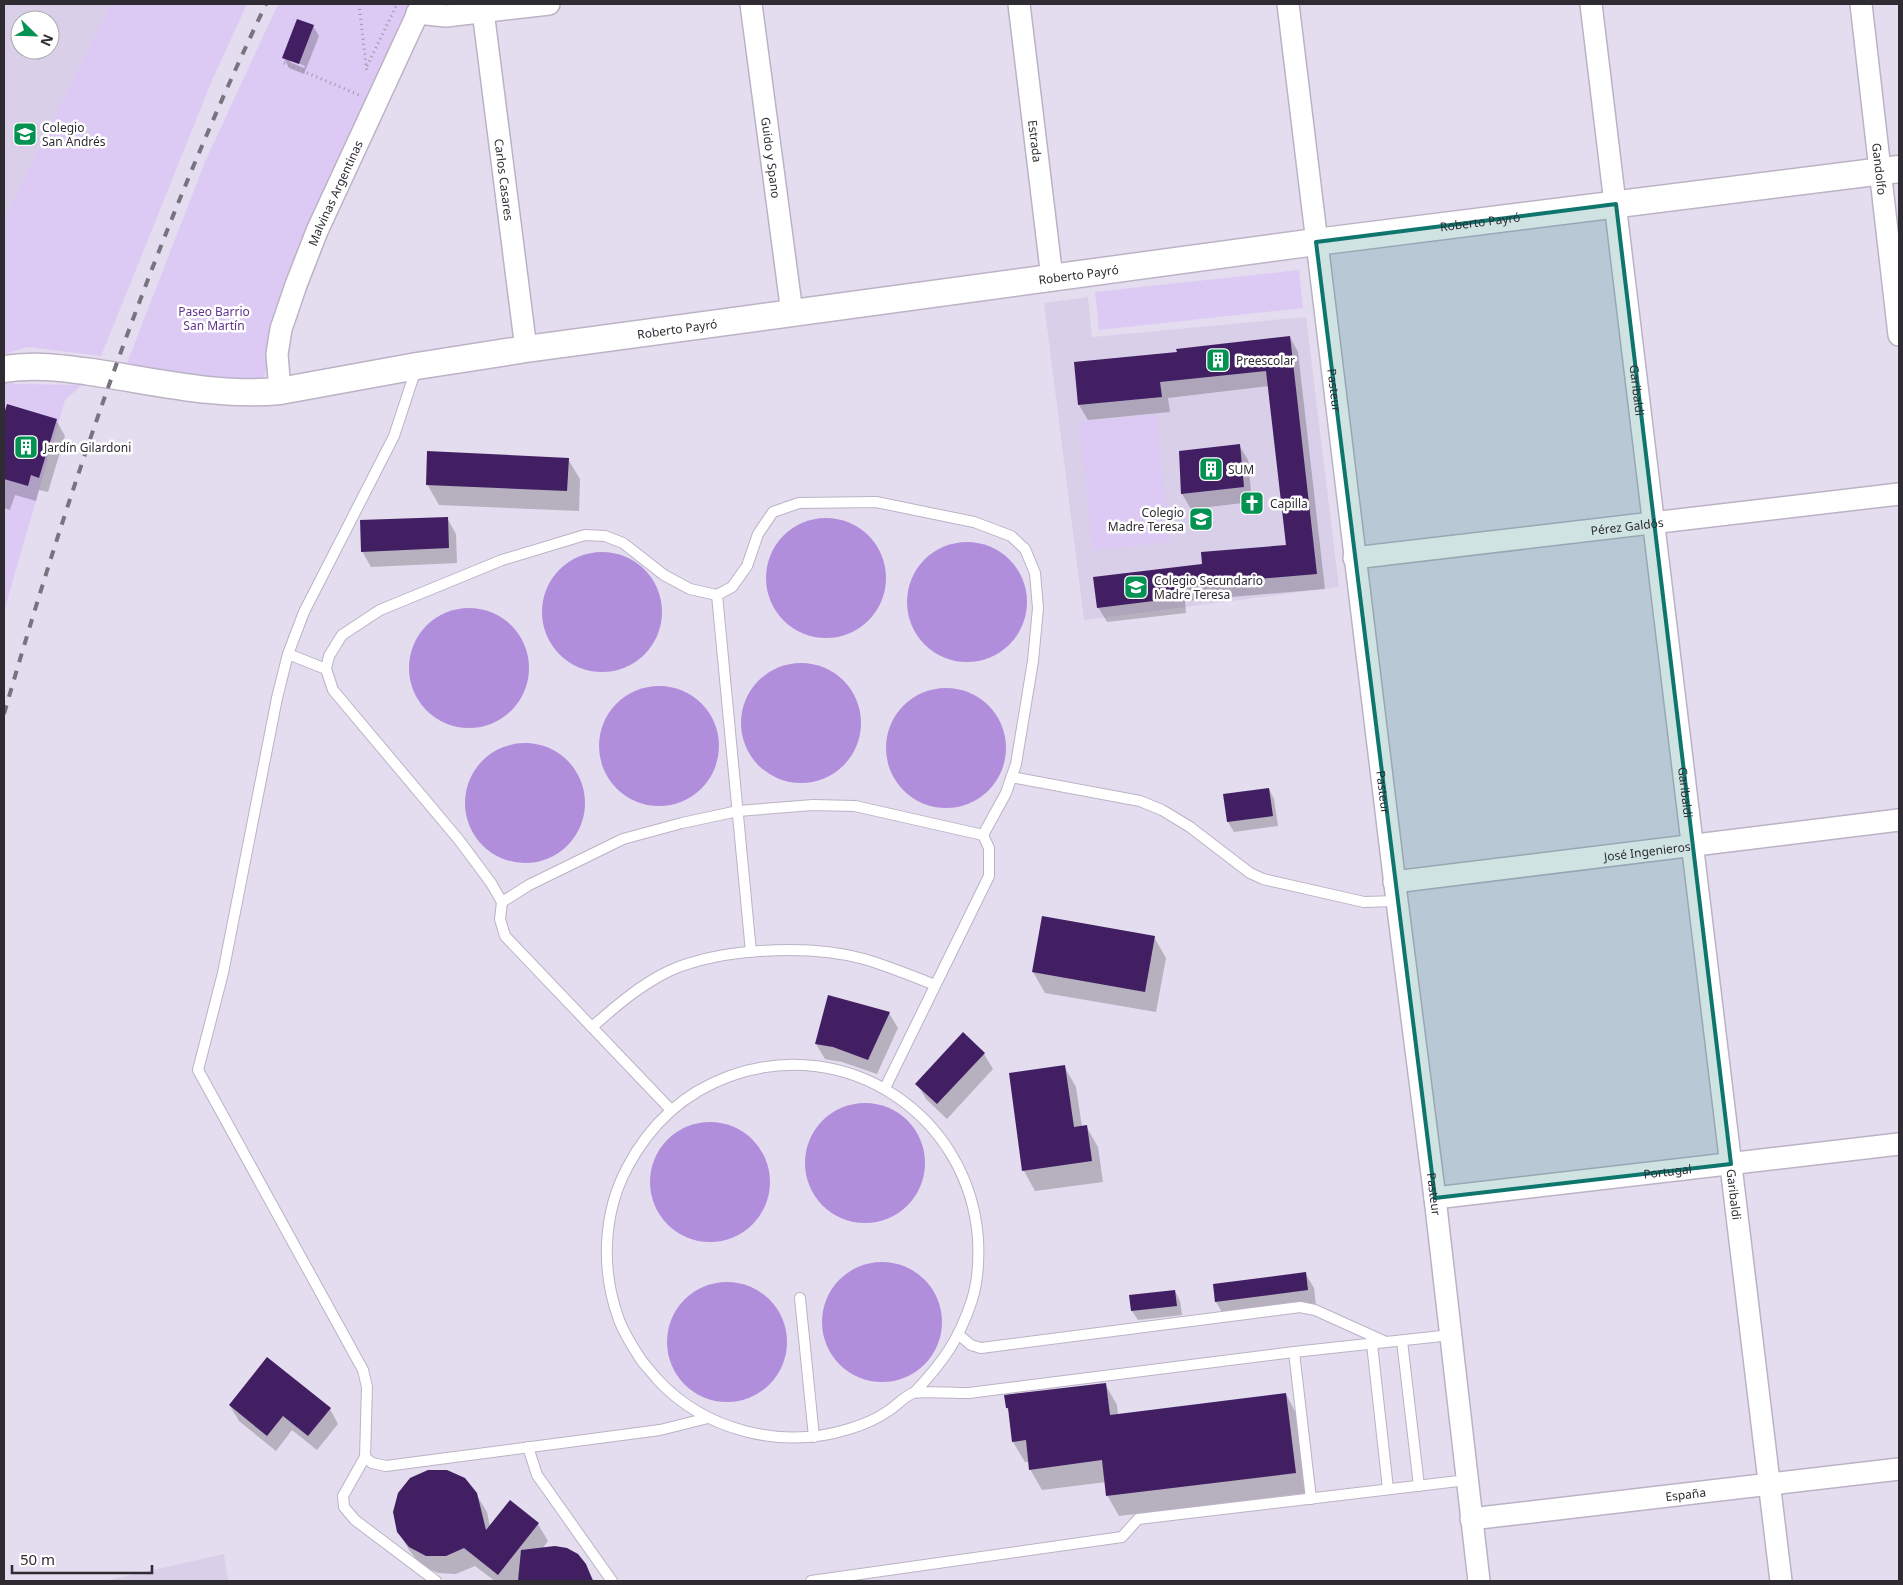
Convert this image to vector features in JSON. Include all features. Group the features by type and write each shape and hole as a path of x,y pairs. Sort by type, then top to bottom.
{"street":[{"path":"419,9 446,16 549,4"},
{"name":"Guido y Spano","path":"751,4 792,313"},
{"name":"Estrada","path":"1019,4 1052,278"},
{"name":"Pasteur","path":"1288,4 1395,892 1435,1198 1479,1581"},
{"name":"Garibaldi","path":"1591,4 1781,1581"},
{"name":"Gandolfo","path":"1861,4 1890,170 1899,335"},
{"name":"Malvinas Argentinas","path":"270,392 281,329 296,285 317,232 419,9"},
{"name":"Carlos Casares","path":"483,11 526,349"},
{"name":"Roberto Payró","path":"4,369 37,366 61,368 177,386 270,392 526,349 1316,242 1890,170"},
{"name":"Pérez Galdós","path":"1354,558 1899,494"},
{"name":"José Ingenieros","path":"1395,892 1692,846 1899,820"},
{"name":"Portugal","path":"1435,1198 1899,1144"},
{"name":"España","path":"1472,1519 1899,1469"}],"lane":[{"path":"417,366 394,436 304,612 288,654 277,698 223,973 198,1070 363,1370 367,1387 365,1457 343,1496 344,1507 355,1520 436,1581"},
{"path":"671,1110 505,936 500,919 502,902 491,882 459,840 333,690 326,670 329,656 342,635 380,610 502,560 584,535 605,536 623,544 664,575 690,588 717,595 732,587 747,566 758,534 773,512 799,503 876,502 974,522 1011,536 1025,549 1035,573 1038,608 1033,661 1016,764 1006,793 983,835"},
{"path":"717,595 751,952"},
{"path":"288,654 326,670"},
{"path":"1011,777 1140,801 1162,810 1190,827 1250,873 1263,879 1364,902 1395,892"},
{"path":"502,902 529,885 623,839 682,823 738,811 813,805 855,806 983,835"},
{"path":"885,1088 989,876 989,848 983,835"},
{"path":"592,1027 621,1002 669,972 701,960 751,952 815,951 863,959 935,985"},
{"path":"797,1064 843,1071 885,1088 918,1112 945,1142 964,1177 976,1216 979,1257 973,1297 959,1335 939,1366 914,1393 884,1414 850,1429 814,1437 778,1438 742,1432 708,1418 670,1393 640,1359 618,1319 607,1274 607,1228 618,1184 640,1144 671,1110 709,1084 752,1068 797,1064"},
{"path":"800,1298 814,1437"},
{"path":"959,1335 971,1345 981,1348 1300,1307 1314,1310 1387,1342"},
{"path":"914,1393 969,1393 1294,1352 1451,1335"},
{"path":"1402,1341 1419,1486"},
{"path":"1372,1344 1388,1489"},
{"path":"1294,1352 1310,1498"},
{"path":"365,1457 372,1463 386,1466 660,1430 708,1418"},
{"path":"528,1447 537,1476 612,1581"},
{"path":"811,1581 1122,1537 1138,1518 1467,1480"}],"path":[{"path":"367,67 397,4"},
{"path":"284,63 359,96"}],"highlighted area":[{"path":"1616,204 1731,1164 1435,1198 1316,242"}],"shaded area":[{"name":"Colegio San Andrés","path":"4,4 110,4 4,219"},
{"name":"Colegio Madre Teresa","path":"1088,297 1092,337 1306,317 1339,587 1084,620 1044,303"},
{"path":"826,518 838,519 849,523 859,528 868,536 876,545 881,555 885,566 885,590 881,601 876,611 868,620 859,628 849,633 838,637 826,638 814,637 803,633 793,628 784,620 776,611 771,601 767,590 766,578 767,566 771,555 776,545 784,536 793,528 803,523 814,519"},
{"path":"967,542 979,543 990,547 1000,552 1009,560 1017,569 1022,579 1026,590 1026,614 1022,625 1017,635 1009,644 1000,652 990,657 979,661 967,662 955,661 944,657 934,652 925,644 917,635 912,625 908,614 907,602 908,590 912,579 917,569 925,560 934,552 944,547 955,543"},
{"path":"602,552 614,553 625,557 635,562 644,570 652,579 657,589 661,600 661,624 657,635 652,645 644,654 635,662 625,667 614,671 602,672 590,671 579,667 569,662 560,654 552,645 547,635 543,624 542,612 543,600 547,589 552,579 560,570 569,562 579,557 590,553"},
{"path":"469,608 481,609 492,613 502,618 511,626 519,635 524,645 528,656 528,680 524,691 519,701 511,710 502,718 492,723 481,727 469,728 457,727 446,723 436,718 427,710 419,701 414,691 410,680 409,668 410,656 414,645 419,635 427,626 436,618 446,613 457,609"},
{"path":"801,663 813,664 824,668 834,673 843,681 851,690 856,700 860,711 860,735 856,746 851,756 843,765 834,773 824,778 813,782 801,783 789,782 778,778 768,773 759,765 751,756 746,746 742,735 741,723 742,711 746,700 751,690 759,681 768,673 778,668 789,664"},
{"path":"659,686 671,687 682,691 692,696 701,704 709,713 714,723 718,734 718,758 714,769 709,779 701,788 692,796 682,801 671,805 659,806 647,805 636,801 626,796 617,788 609,779 604,769 600,758 599,746 600,734 604,723 609,713 617,704 626,696 636,691 647,687"},
{"path":"946,688 958,689 969,693 979,698 988,706 996,715 1001,725 1005,736 1005,760 1001,771 996,781 988,790 979,798 969,803 958,807 946,808 934,807 923,803 913,798 904,790 896,781 891,771 887,760 886,748 887,736 891,725 896,715 904,706 913,698 923,693 934,689"},
{"path":"525,743 537,744 548,748 558,753 567,761 575,770 580,780 584,791 584,815 580,826 575,836 567,845 558,853 548,858 537,862 525,863 513,862 502,858 492,853 483,845 475,836 470,826 466,815 465,803 466,791 470,780 475,770 483,761 492,753 502,748 513,744"},
{"path":"865,1103 877,1104 888,1108 898,1113 907,1121 915,1130 920,1140 924,1151 924,1175 920,1186 915,1196 907,1205 898,1213 888,1218 877,1222 865,1223 853,1222 842,1218 832,1213 823,1205 815,1196 810,1186 806,1175 805,1163 806,1151 810,1140 815,1130 823,1121 832,1113 842,1108 853,1104"},
{"path":"710,1122 722,1123 733,1127 743,1132 752,1140 760,1149 765,1159 769,1170 769,1194 765,1205 760,1215 752,1224 743,1232 733,1237 722,1241 710,1242 698,1241 687,1237 677,1232 668,1224 660,1215 655,1205 651,1194 650,1182 651,1170 655,1159 660,1149 668,1140 677,1132 687,1127 698,1123"},
{"path":"882,1262 894,1263 905,1267 915,1272 924,1280 932,1289 937,1299 941,1310 941,1334 937,1345 932,1355 924,1364 915,1372 905,1377 894,1381 882,1382 870,1381 859,1377 849,1372 840,1364 832,1355 827,1345 823,1334 822,1322 823,1310 827,1299 832,1289 840,1280 849,1272 859,1267 870,1263"},
{"path":"727,1282 739,1283 750,1287 760,1292 769,1300 777,1309 782,1319 786,1330 786,1354 782,1365 777,1375 769,1384 760,1392 750,1397 739,1401 727,1402 715,1401 704,1397 694,1392 685,1384 677,1375 672,1365 668,1354 667,1342 668,1330 672,1319 677,1309 685,1300 694,1292 704,1287 715,1283"},
{"path":"224,1554 228,1581 105,1581"}],"green space":[{"path":"110,4 247,4 213,78 101,356 28,347 4,354 4,219"},
{"name":"Paseo Barrio San Martín","path":"278,4 415,4 278,326 263,381 147,372 127,363 205,162"},
{"path":"1299,270 1303,308 1099,330 1095,292"},
{"path":"5,381 16,384 82,385 65,400 4,611 4,383"},
{"path":"1156,414 1170,542 1093,550 1079,422"}],"building":[{"path":"297,19 314,25 299,64 282,58"},
{"path":"1290,336 1317,574 1177,586 1178,598 1097,608 1093,577 1202,564 1201,552 1286,545 1266,371 1160,382 1162,397 1078,405 1074,362 1177,352 1176,349"},
{"name":"Jardín Gilardoni","path":"7,404 57,419 39,478 31,475 28,486 4,479 4,414"},
{"name":"SUM","path":"1240,444 1244,487 1181,494 1179,451"},
{"path":"427,451 569,458 567,491 426,485"},
{"path":"448,517 449,548 361,552 360,520"},
{"path":"1269,788 1273,816 1227,822 1223,794"},
{"path":"1042,916 1155,936 1145,992 1032,972"},
{"path":"828,995 890,1012 868,1060 833,1047 815,1044"},
{"path":"963,1032 985,1053 937,1104 915,1084"},
{"path":"1065,1065 1074,1127 1087,1125 1092,1161 1022,1171 1009,1073"},
{"path":"1306,1272 1308,1290 1215,1302 1213,1284"},
{"path":"1175,1290 1177,1306 1131,1311 1129,1295"},
{"path":"267,1357 331,1408 308,1436 283,1416 267,1436 229,1405"},
{"path":"1106,1383 1110,1415 1286,1393 1296,1473 1106,1496 1102,1460 1029,1470 1026,1440 1012,1442 1008,1408 1006,1408 1004,1395"},
{"path":"428,1470 447,1470 465,1478 477,1493 486,1530 510,1500 539,1523 498,1575 464,1548 446,1556 426,1556 409,1547 397,1532 393,1512 398,1493 410,1478"},
{"path":"555,1546 567,1548 578,1554 586,1564 593,1581 518,1581 521,1550"}],"railway":[{"path":"4,714 59,533 120,353 189,177 226,90 266,4"}],"place":[{"name":"Colegio San Andrés","path":"25,134"},
{"name":"Preescolar","path":"1218,360"},
{"name":"Jardín Gilardoni","path":"26,447"},
{"name":"SUM","path":"1211,469"},
{"name":"Capilla","path":"1252,503"},
{"name":"Colegio Madre Teresa","path":"1201,519"},
{"name":"Colegio Secundario Madre Teresa","path":"1136,587"}]}
